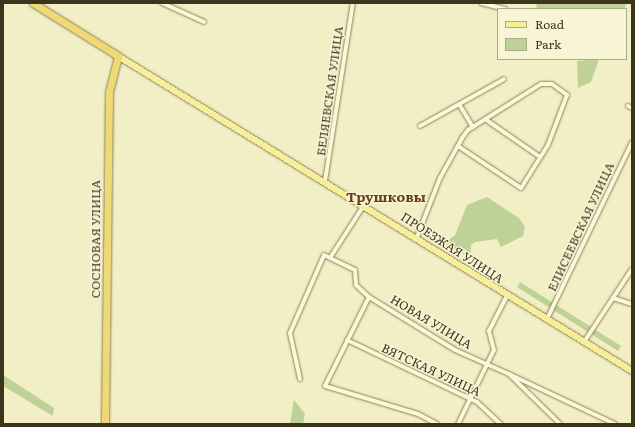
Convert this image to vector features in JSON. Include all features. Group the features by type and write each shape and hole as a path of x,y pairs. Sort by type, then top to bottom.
{"highway":[{"path":"32,3 118,56"},
{"name":"СОСНОВАЯ УЛИЦА","path":"105,424 109,93 118,56"}],"main road":[{"name":"ПРОЕЗЖАЯ УЛИЦА","path":"118,56 417,237 507,296 632,371"}],"street":[{"path":"162,3 204,22"},
{"name":"БЕЛЯЕВСКАЯ УЛИЦА","path":"325,181 353,3"},
{"path":"481,3 501,8"},
{"path":"420,126 504,79"},
{"path":"417,237 440,178 458,146 473,127 541,84 557,87 567,95 540,157 521,188 458,146"},
{"path":"459,104 473,127"},
{"path":"485,119 540,157"},
{"name":"ЕЛИСЕЕВСКАЯ УЛИЦА","path":"547,320 632,142"},
{"path":"300,379 290,333 324,255 330,258 364,205"},
{"name":"НОВАЯ УЛИЦА","path":"330,258 355,270 356,285 369,297 487,365 509,374 560,424"},
{"path":"584,342 632,269"},
{"path":"458,424 496,346 489,331 507,296"},
{"path":"369,297 325,386 418,414 437,424"},
{"path":"613,298 632,304"},
{"name":"ВЯТСКАЯ УЛИЦА","path":"347,340 470,398 501,424"},
{"path":"509,374 615,424"}],"green space":[{"path":"537,3 626,3 625,8 536,8"},
{"path":"599,60 591,82 578,88 577,61"},
{"path":"487,197 519,218 525,227 523,236 501,247 497,239 475,242 471,245 470,258 445,243 455,235 467,205"},
{"path":"520,282 621,346 618,351 517,287"},
{"path":"3,375 54,408 53,416 3,386"},
{"path":"294,400 305,414 303,424 290,424"}],"district":[{"name":"Трушковы","path":"386,196"}]}
